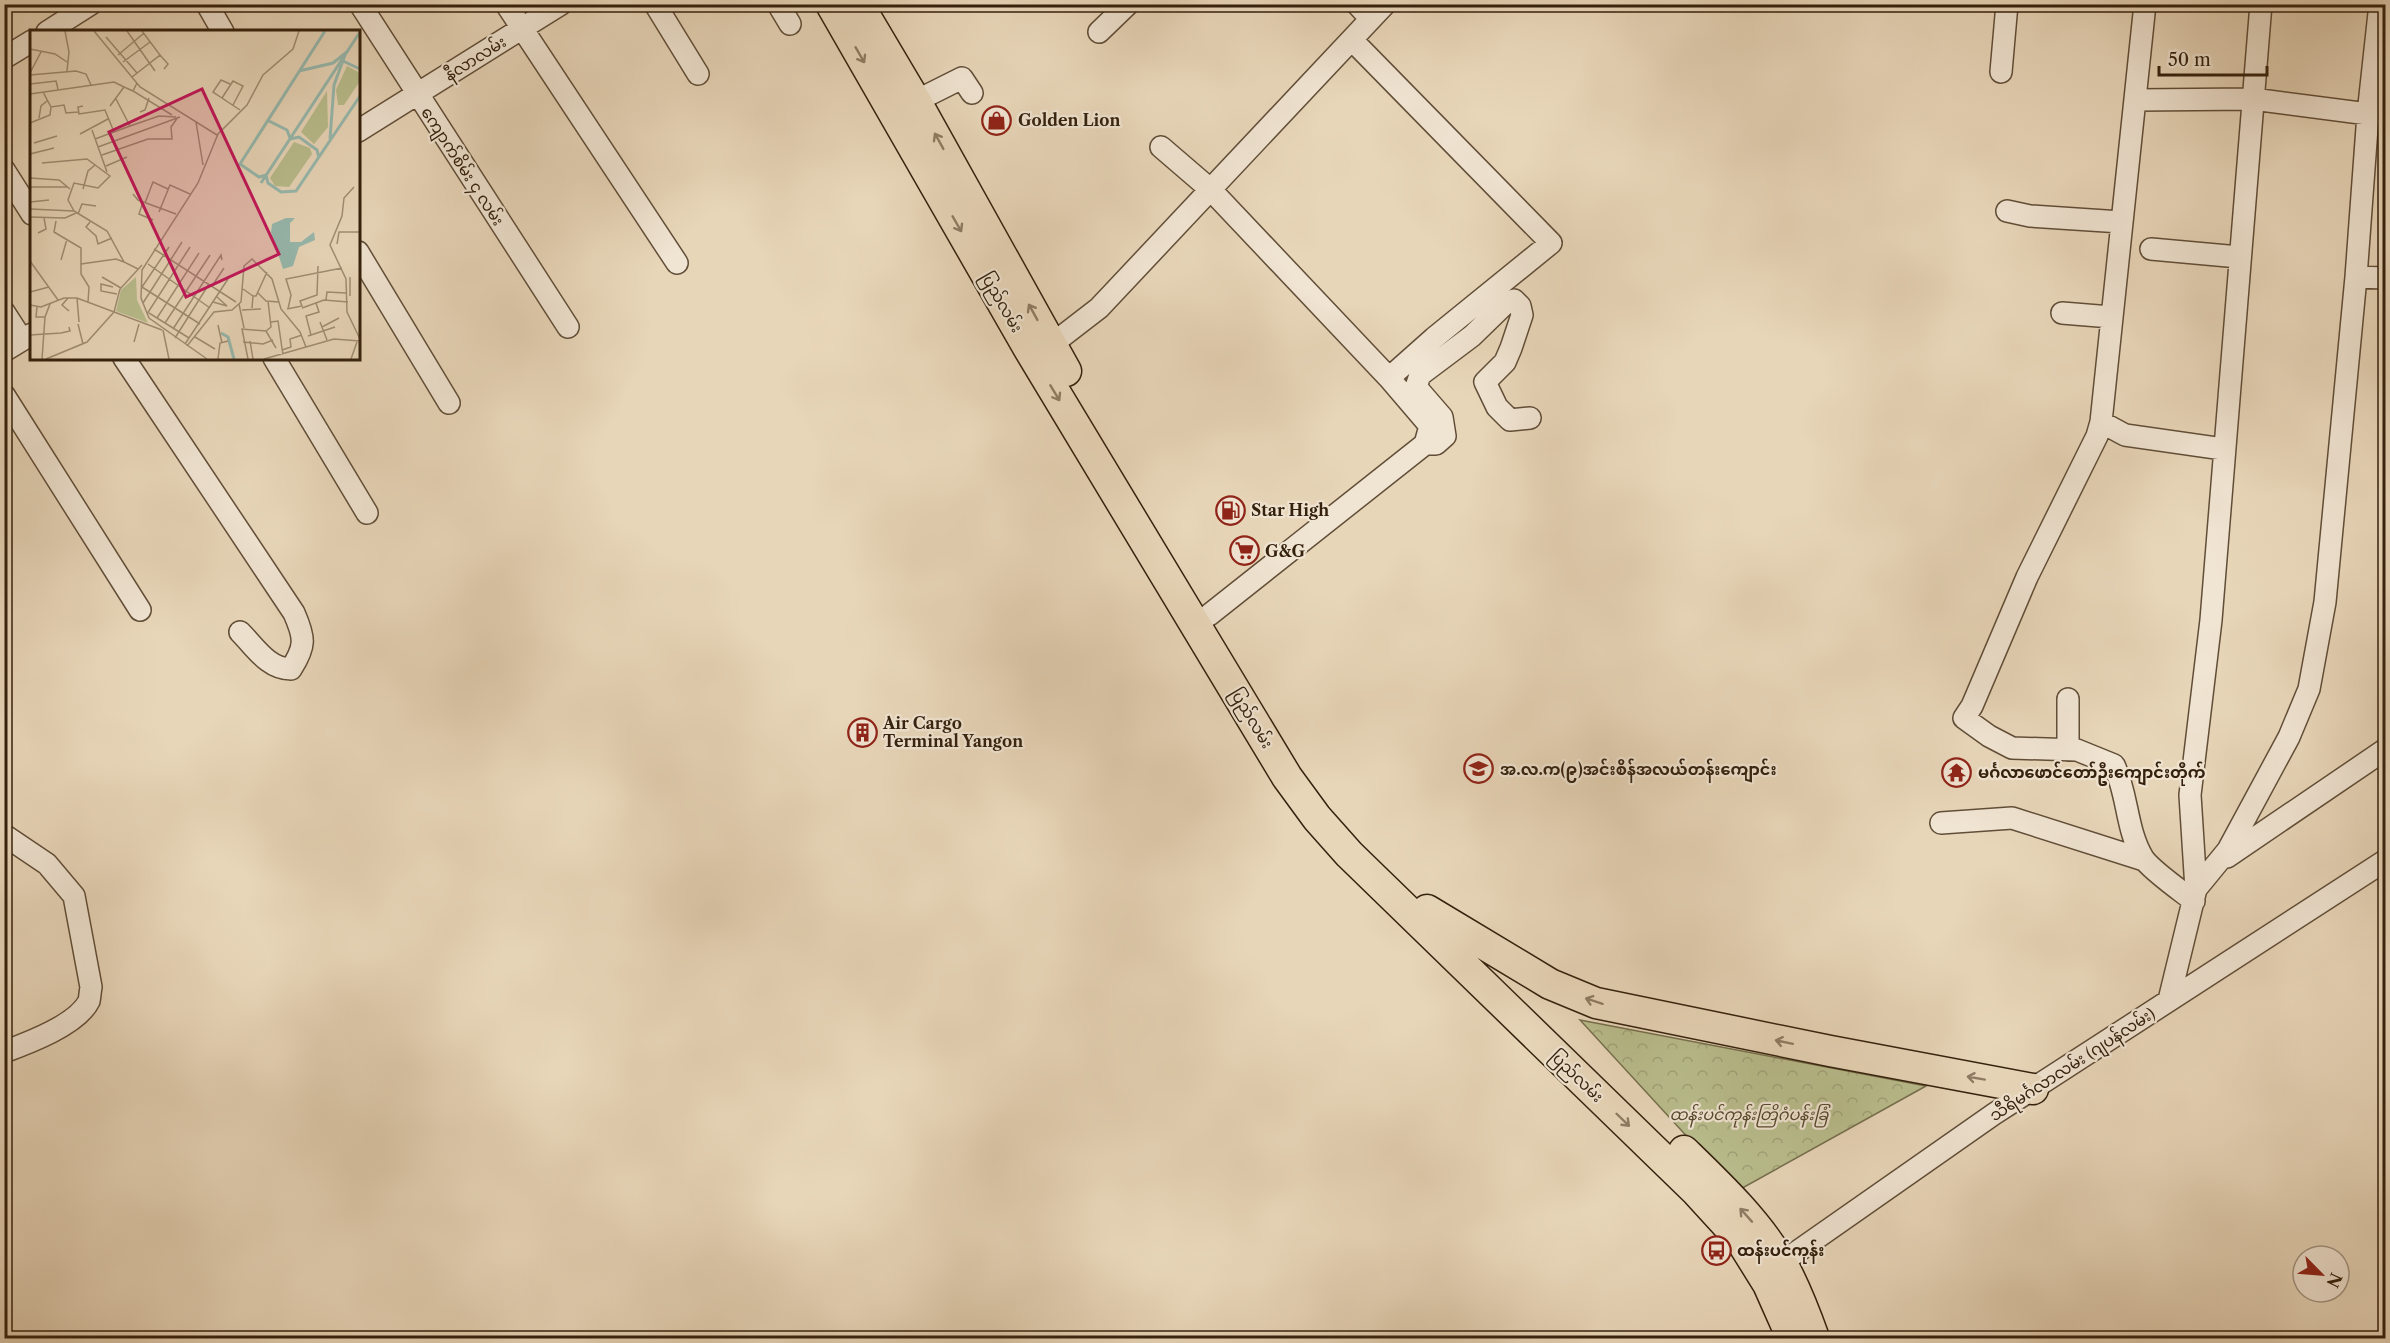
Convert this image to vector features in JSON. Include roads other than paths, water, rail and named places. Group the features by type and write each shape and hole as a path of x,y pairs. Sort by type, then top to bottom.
{"highway":[{"name":"ပြည်လမ်း","path":"831,4 1029,349 1287,777 1317,818 1349,854 1697,1192 1740,1239 1772,1269 1805,1313 1814,1338"},
{"name":"ပြည်လမ်း","path":"858,4 916,101 1051,345 1299,770 1359,846 1716,1181 1756,1227 1772,1269 1792,1338"},
{"path":"1427,910 1550,984 1596,1003 1830,1051 2033,1089"}],"street":[{"path":"50,30 91,4"},
{"path":"207,4 222,30"},
{"name":"ကျောက်စိမ်း ၄ လမ်း","path":"360,4 568,327"},
{"path":"506,4 677,263"},
{"name":"နီလာလမ်း","path":"360,130 561,4"},
{"path":"655,4 698,74"},
{"path":"778,4 790,24"},
{"path":"1099,32 1128,4"},
{"path":"2001,72 2007,4"},
{"path":"2144,860 2132,832 2121,781 2114,765 2077,750 2013,748 1989,736 1964,718 1972,706 2027,577 2097,436 2101,422 2121,222 2137,100 2145,4"},
{"path":"2169,1000 2195,895 2190,795 2211,620 2223,449 2262,4"},
{"path":"2195,895 2228,850 2258,796 2289,737 2309,689 2325,602 2356,278 2368,114 2380,54 2380,4"},
{"path":"1051,345 1099,309 1352,40 1371,9"},
{"path":"1352,40 1551,243 1434,338 1389,378"},
{"path":"4,58 30,42"},
{"path":"916,101 962,78 972,93"},
{"path":"2137,100 2253,99 2368,114"},
{"path":"1161,147 1211,190 1389,378 1430,426 1425,444 1209,615"},
{"path":"4,170 30,211"},
{"path":"2007,211 2030,216 2121,222"},
{"path":"2151,249 2240,257"},
{"path":"360,255 449,403"},
{"path":"2356,278 2385,278"},
{"path":"1425,444 1436,444 1445,436 1442,417 1416,387 1420,375 1472,336 1507,302 1514,300 1520,306 1522,315 1511,348 1505,362 1485,382 1497,407 1510,420 1530,418"},
{"path":"4,312 19,342"},
{"path":"2061,313 2111,317"},
{"path":"125,360 294,613 303,634 302,653 291,669 284,669 270,664 240,632"},
{"path":"275,360 367,513"},
{"path":"4,395 140,610"},
{"path":"2101,422 2125,435 2223,449"},
{"path":"2068,699 2068,750"},
{"path":"2218,864 2385,749"},
{"path":"1941,823 2012,818 2144,860 2195,895"},
{"path":"4,834 47,864 74,896 91,987 89,1000 81,1011 33,1041 4,1052"},
{"name":"သီရိမင်္ဂလာလမ်း (ဂျပန်လမ်း)","path":"1772,1269 2033,1089 2385,860"}],"place":[{"name":"Golden Lion","path":"997,120"},
{"name":"Star High","path":"1230,510"},
{"name":"G&G","path":"1244,551"},
{"name":"Air Cargo Terminal Yangon","path":"862,732"},
{"name":"အ.လ.က(၉)အင်းစိန်အလယ်တန်းကျောင်း","path":"1479,769"},
{"name":"မင်္ဂလာဖောင်တော်ဦးကျောင်းတိုက်","path":"1957,772"},
{"name":"ထန်းပင်ကုန်း","path":"1716,1250"}],"park label":[{"name":"ထန်းပင်ကုန်းတြိဂံပန်းခြံ","path":"1749,1114"}]}
